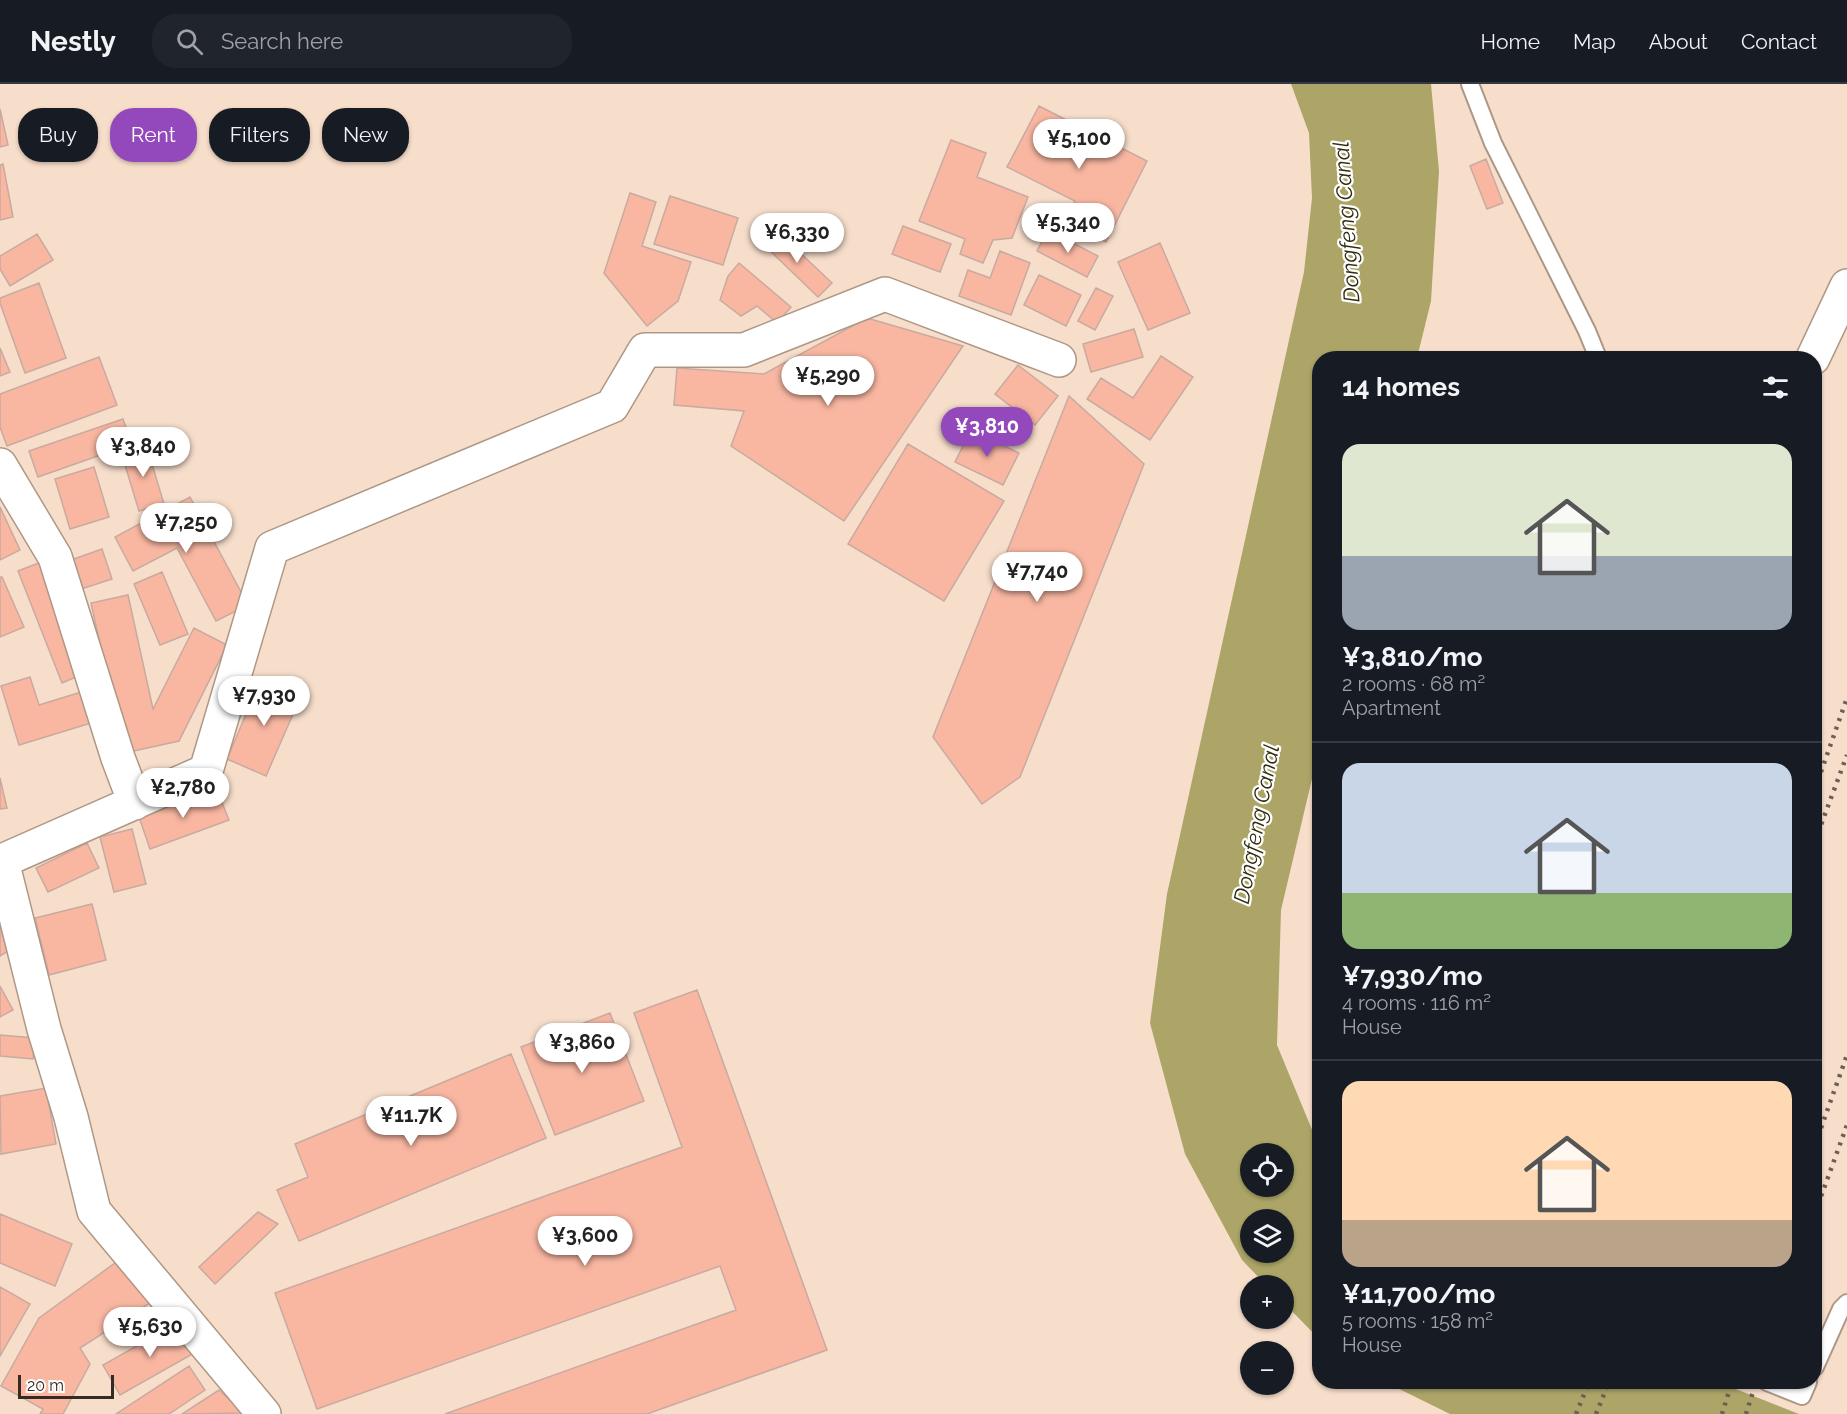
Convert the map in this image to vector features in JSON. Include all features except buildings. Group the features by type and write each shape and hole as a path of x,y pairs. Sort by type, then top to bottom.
{"street":[{"path":"1816,351 1847,286"},
{"path":"264,1414 94,1211 71,1117 44,1029 2,861 206,771 272,548 612,406 645,350 744,350 885,294 1059,360"},
{"path":"0,465 55,557 118,758 135,803"}],"lane":[{"path":"1470,84 1493,143 1595,351"},
{"path":"1822,1351 1841,1309 1847,1303"},
{"path":"1784,1389 1802,1396 1805,1389"}],"water":[{"name":"Dongfeng Canal","path":"1291,84 1431,84 1439,171 1431,301 1419,351 1312,351 1312,779 1281,910 1277,1045 1312,1130 1312,1332 1294,1313 1294,1275 1256,1275 1245,1263 1294,1263 1294,1209 1240,1209 1240,1256 1185,1154 1150,1023 1167,894 1304,272 1312,198 1309,133"},
{"path":"1399,1389 1736,1389 1799,1414 1450,1414"}],"railway":[{"path":"1822,769 1847,698"},
{"path":"1822,822 1847,755"},
{"path":"1822,1125 1847,1055"},
{"path":"1822,1194 1847,1125"},
{"path":"1576,1414 1586,1389"},
{"path":"1596,1414 1606,1389"},
{"path":"1722,1414 1730,1389"},
{"path":"1746,1414 1754,1389"}]}
